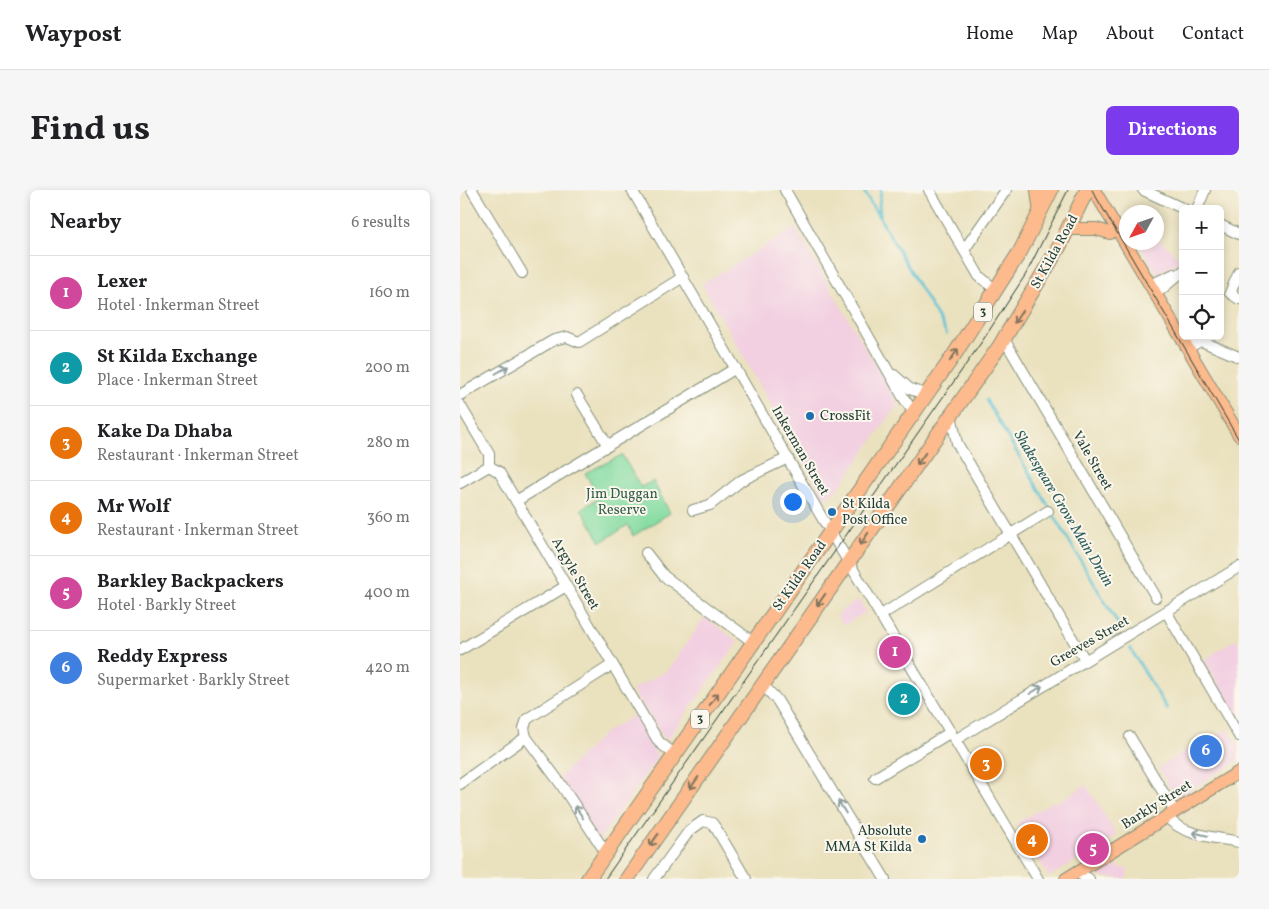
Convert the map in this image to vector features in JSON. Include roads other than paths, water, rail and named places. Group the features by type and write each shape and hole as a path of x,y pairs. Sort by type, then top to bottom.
{"highway":[{"name":"St Kilda Road","path":"588,879 927,395 997,291 1040,214 1051,190"},
{"name":"St Kilda Road","path":"627,879 1004,339 1069,229 1087,190"}],"main road":[{"path":"1038,190 1040,214"},
{"path":"1087,190 1110,233 1127,259 1153,289"},
{"path":"1094,190 1239,435"},
{"path":"1069,229 1096,229 1110,233"},
{"name":"Barkly Street","path":"1071,876 1239,772"}],"street":[{"path":"472,190 522,273"},
{"name":"Inkerman Street","path":"632,190 831,532 1038,879"},
{"path":"785,190 903,397 914,413"},
{"path":"929,190 982,279 997,291"},
{"path":"964,250 1006,190"},
{"path":"1143,190 1179,207"},
{"path":"1199,205 1205,190"},
{"path":"1224,227 1239,234"},
{"path":"1239,272 1230,294 1239,299"},
{"path":"1153,289 1179,274"},
{"path":"460,395 554,340 567,338 578,342 683,277"},
{"name":"Vale Street","path":"1004,339 1156,597"},
{"path":"1187,348 1201,341 1239,357"},
{"path":"516,501 736,368"},
{"path":"889,371 910,389 927,395"},
{"path":"577,395 608,446"},
{"name":"Argyle Street","path":"460,405 489,454 490,466 499,472 657,739 675,755"},
{"path":"951,415 957,443 1085,660"},
{"path":"935,437 948,438 957,443"},
{"path":"692,510 706,507 742,480 788,458"},
{"path":"460,483 490,466"},
{"path":"881,614 1048,511"},
{"path":"646,553 664,576 753,642"},
{"name":"Greeves Street","path":"875,778 953,736 988,720 1239,567"},
{"path":"460,650 566,586"},
{"path":"1166,613 1239,736"},
{"path":"606,853 560,783 526,737 524,728 527,720 612,665"},
{"path":"762,684 774,695 788,717 885,879"},
{"path":"460,784 526,737"},
{"path":"1130,737 1171,814 1174,826 1183,830 1239,842"},
{"path":"654,879 689,831 703,820 712,823 746,879"},
{"path":"1071,876 1089,879"}],"waterway":[{"name":"Shakespeare Grove Main Drain","path":"863,190 879,217"},
{"name":"Shakespeare Grove Main Drain","path":"881,190 879,206 881,220 947,334"},
{"name":"Shakespeare Grove Main Drain","path":"986,400 1121,629"},
{"name":"Shakespeare Grove Main Drain","path":"1130,648 1167,709"}],"tram line":[{"path":"605,879 983,340 1026,274 1068,190"},
{"path":"1092,190 1239,440"}],"place":[{"name":"CrossFit","path":"810,416"},
{"name":"St Kilda Post Office","path":"832,512"},
{"name":"Lexer","path":"895,652"},
{"name":"St Kilda Exchange","path":"904,699"},
{"name":"Reddy Express","path":"1206,751"},
{"name":"Kake Da Dhaba","path":"986,764"},
{"name":"Absolute MMA St Kilda","path":"922,839"},
{"name":"Mr Wolf","path":"1032,840"},
{"name":"Barkley Backpackers","path":"1093,849"}],"park label":[{"name":"Jim Duggan Reserve","path":"622,502"}]}
